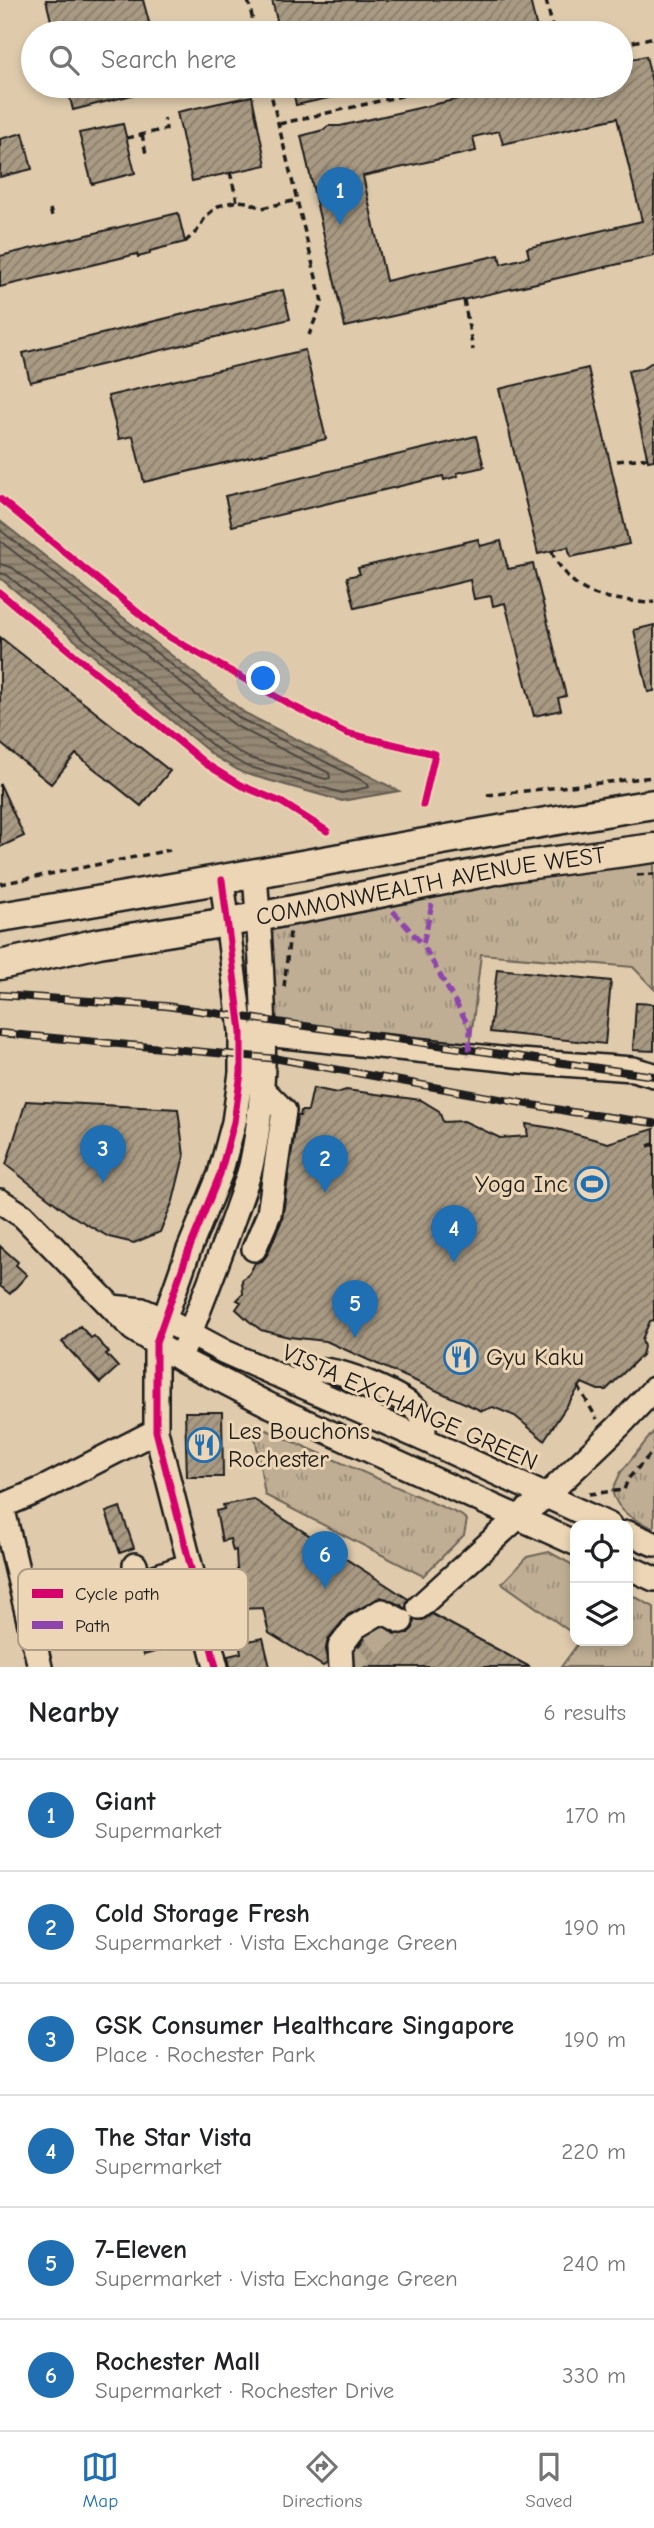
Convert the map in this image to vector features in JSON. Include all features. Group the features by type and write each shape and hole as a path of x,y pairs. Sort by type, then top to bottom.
{"main road":[{"name":"COMMONWEALTH AVENUE WEST","path":"0,917 654,803"},
{"name":"COMMONWEALTH AVENUE WEST","path":"0,965 99,943 258,917 510,867 654,848"}],"street":[{"path":"180,1359 250,1169 262,1089 265,1034 255,874"},
{"path":"191,1569 156,1431 156,1343 220,1174 234,1122 241,1073 241,1031 222,880"},
{"path":"265,1034 520,1061 633,1069 654,1075"},
{"path":"230,1229 257,1251 269,1214 284,1111 262,1089"},
{"path":"0,1201 23,1216 133,1329 180,1359 269,1405 570,1541"},
{"path":"230,1229 269,1214"},
{"name":"VISTA EXCHANGE GREEN","path":"112,1307 142,1310 163,1319 225,1352 598,1520"},
{"path":"419,1607 518,1517 545,1497 654,1389"},
{"path":"18,1577 1,1507 156,1431"},
{"path":"633,1535 654,1544"},
{"path":"179,1569 190,1565"},
{"path":"633,1569 654,1579"},
{"path":"341,1667 340,1647 355,1628 382,1611 401,1621"},
{"path":"212,1650 216,1667"}],"path":[{"path":"248,0 253,21"},
{"path":"546,0 551,21"},
{"path":"633,42 654,37"},
{"path":"272,98 323,302 309,335"},
{"path":"279,124 393,98"},
{"path":"127,138 166,128 164,118"},
{"path":"142,134 146,154"},
{"path":"230,172 237,201"},
{"path":"185,242 218,206 237,201 262,208 297,200"},
{"path":"50,209 53,220"},
{"path":"464,300 473,349"},
{"path":"617,461 654,457"},
{"path":"552,551 571,581 593,596 647,603 654,601"},
{"path":"487,795 654,777"},
{"path":"0,884 170,850"},
{"path":"629,876 654,874"},
{"path":"284,991 291,929"},
{"path":"578,1386 607,1436"},
{"path":"624,1490 628,1479 654,1450"}],"green space":[{"path":"654,848 654,989 633,967 481,954 469,1056 265,1034 258,917"},
{"path":"253,1424 461,1515 467,1520 464,1535 423,1576 265,1495"},
{"path":"654,1431 654,1528 634,1519 623,1510 612,1491 621,1472"},
{"path":"549,1552 570,1563 570,1631 502,1583 527,1557"},
{"path":"633,1596 654,1607 654,1667 561,1667 576,1646 633,1646"}],"water":[{"path":"0,521 245,713 399,791 342,801 243,773 214,756 0,578"}],"building":[{"path":"46,0 143,0 149,21 51,21"},
{"path":"272,0 530,0 535,21 277,21"},
{"path":"646,56 654,91 654,256 345,327 301,136 328,126 340,126 458,99 633,98 633,59","holes":["617,118 642,221 527,248 529,257 501,264 499,255 386,281 363,176 476,151 473,137 499,131 503,144"]},
{"path":"70,98 120,98 73,110"},
{"path":"252,98 266,165 192,181 177,112"},
{"path":"295,98 328,98 296,105"},
{"path":"123,124 135,173 92,184 79,133"},
{"path":"23,133 32,169 0,177 0,139"},
{"path":"178,213 185,242 138,257 137,254 0,287 0,256"},
{"path":"283,290 290,319 30,382 23,353"},
{"path":"305,350 326,439 144,482 133,436 119,439 108,396"},
{"path":"654,361 654,460 648,461 628,371 643,368"},
{"path":"588,368 629,544 571,557 568,547 538,554 499,389"},
{"path":"476,436 484,467 457,473 458,476 444,480 443,476 232,526 225,496"},
{"path":"478,539 480,546 501,541 508,569 533,564 566,696 558,698 561,710 534,716 505,603 493,606 491,596 474,599 470,580 355,608 347,577 360,574 358,568"},
{"path":"654,625 654,691 648,692 634,630"},
{"path":"0,637 170,771 141,806 76,754 51,784 0,743"},
{"path":"0,784 24,836 0,847"},
{"path":"497,969 611,981 605,1044 490,1032"},
{"path":"636,1003 654,1004 654,1051 633,1050"},
{"path":"313,1088 337,1093 346,1090 421,1100 439,1111 443,1122 464,1121 500,1138 528,1136 526,1124 553,1128 608,1143 654,1129 654,1320 650,1321 642,1339 642,1355 606,1390 598,1390 582,1383 544,1440 515,1416 493,1407 482,1411 326,1341 289,1337 261,1330 249,1321 236,1309 241,1302 237,1300 243,1294 242,1280 255,1263 262,1261 267,1255 282,1220 297,1116 300,1116 301,1111 308,1111"},
{"path":"26,1101 178,1109 184,1156 173,1201 160,1232 134,1243 109,1237 69,1214 6,1165"},
{"path":"0,1246 18,1262 16,1265 27,1275 10,1294 0,1286"},
{"path":"80,1326 109,1352 106,1354 118,1367 100,1383 62,1342"},
{"name":"Les Bouchons Rochester","path":"185,1412 222,1412 223,1477 187,1477"},
{"path":"253,1499 408,1599 405,1607 381,1597 348,1615 328,1639 327,1663 323,1666 269,1633 263,1608 248,1609 248,1569 237,1569 236,1550 233,1551 230,1539 222,1541 216,1511 224,1509 223,1505"},
{"path":"120,1507 134,1548 120,1553 106,1512"},
{"path":"432,1614 530,1667 355,1667 354,1651 365,1638 382,1627 395,1634 408,1633 415,1620 423,1620"},
{"path":"263,1638 270,1667 230,1667 228,1656 241,1653 240,1650 248,1650 248,1641"},
{"path":"143,1650 161,1650 144,1655"}],"tunnel":[{"path":"345,1667 414,1611"}],"railway":[{"path":"0,995 166,1006 654,1076"},
{"path":"0,1033 279,1059 572,1112 654,1123"}],"marked path":[{"path":"432,904 423,945 470,1028 469,1056"},
{"path":"393,911 423,945"}],"cycle path":[{"path":"0,499 164,634 346,733 435,754 423,805"},
{"path":"0,593 206,764 240,785 281,802 327,831"},
{"path":"191,1569 156,1431 156,1343 188,1252 220,1174 234,1122 241,1073 241,1031 222,880"},
{"path":"212,1650 216,1667"}],"place":[{"name":"Giant","path":"340,225"},
{"name":"GSK Consumer Healthcare Singapore","path":"103,1183"},
{"name":"Yoga Inc","path":"592,1184"},
{"name":"Cold Storage Fresh","path":"325,1193"},
{"name":"The Star Vista","path":"454,1263"},
{"name":"7-Eleven","path":"355,1338"},
{"name":"Gyu Kaku","path":"461,1357"},
{"name":"Les Bouchons Rochester","path":"204,1445"},
{"name":"Rochester Mall","path":"325,1589"}]}
